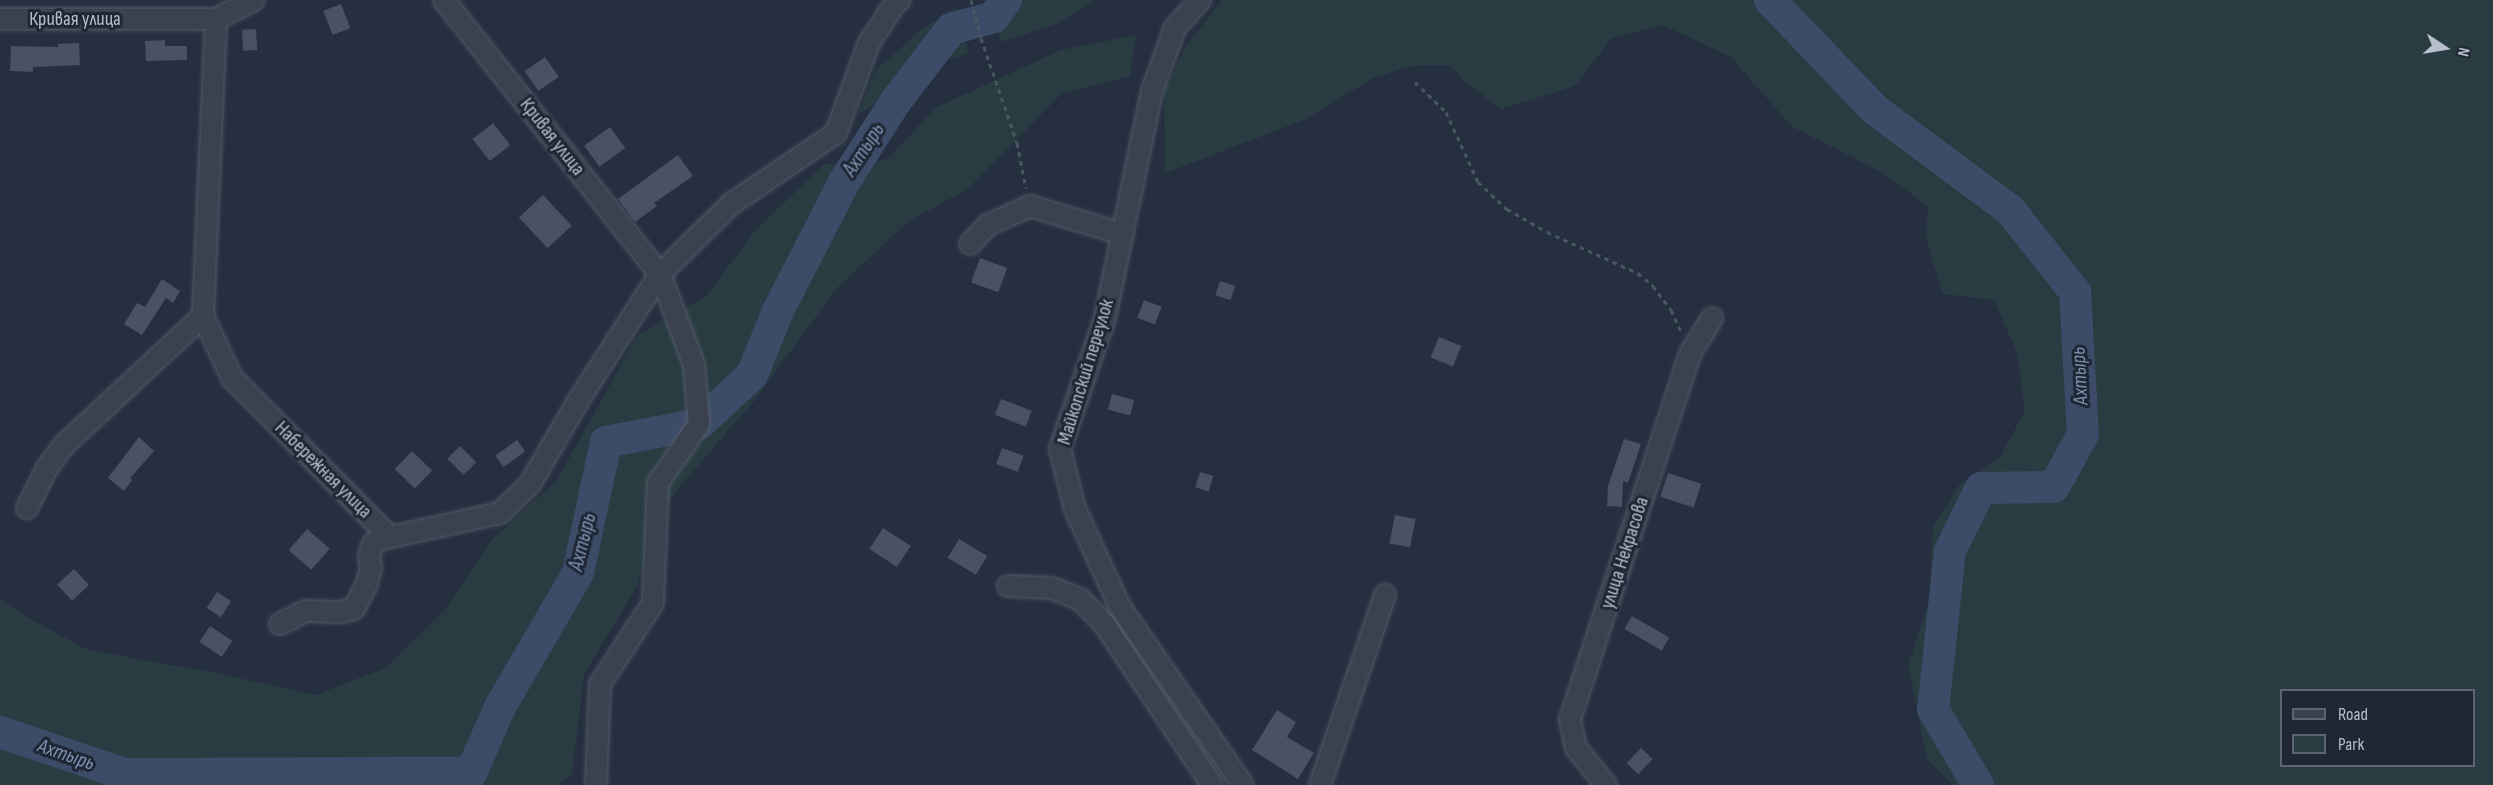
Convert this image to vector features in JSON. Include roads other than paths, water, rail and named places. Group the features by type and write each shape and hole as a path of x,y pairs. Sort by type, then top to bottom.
{"street":[{"name":"Кривая улица","path":"0,19 216,19 254,0"},
{"name":"Кривая улица","path":"444,0 660,274 694,365 699,424 658,483 652,603 600,684 596,785"},
{"path":"280,624 306,611 340,612 354,609 368,583 371,568 369,556 373,544 389,536 500,513 530,484 580,398 660,274 730,204 836,134 869,43 896,2 900,0"},
{"name":"Майкопский переулок","path":"1200,0 1175,28 1152,91 1105,318 1060,450 1075,509 1120,607 1243,785"},
{"name":"Набережная улица","path":"216,19 203,316 232,378 389,536"},
{"path":"970,244 988,225 1030,206 1123,234"},
{"path":"27,508 47,468 64,445 203,316"},
{"name":"улица Некрасова","path":"1606,785 1576,748 1570,719 1690,352 1712,318"},
{"path":"1008,586 1052,588 1081,600 1105,625 1212,785"},
{"path":"1320,785 1385,595"}],"waterway":[{"name":"Ахтырь","path":"0,732 124,774 471,773 500,707 578,573 606,442 699,424 752,375 778,311 844,182 896,101 951,29 994,17 1006,0"},
{"name":"Ахтырь","path":"1770,0 1874,109 2010,210 2075,292 2083,434 2054,487 1981,488 1950,551 1933,709 1978,785"}]}
